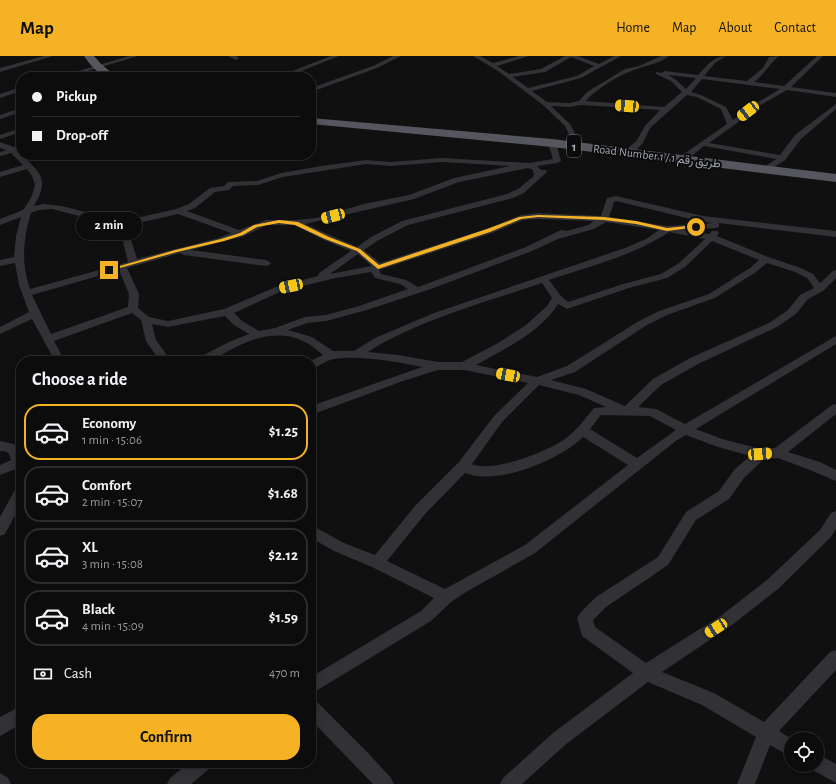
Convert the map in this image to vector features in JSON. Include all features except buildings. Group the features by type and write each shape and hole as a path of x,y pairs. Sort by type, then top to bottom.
{"highway":[{"path":"89,56 97,66 105,72"},
{"name":"Road Number 1 / طريق رقم 1","path":"316,121 552,143 836,178"}],"street":[{"path":"0,70 50,56"},
{"path":"78,72 135,56"},
{"path":"293,72 336,56"},
{"path":"316,88 375,67 398,56"},
{"path":"476,56 493,65 545,104 568,125 578,146"},
{"path":"493,65 526,56"},
{"path":"508,76 543,71 569,56"},
{"path":"573,56 599,66"},
{"path":"528,90 579,77 618,56"},
{"path":"656,56 664,57"},
{"path":"629,152 640,141 647,127 686,92 712,62 723,56"},
{"path":"681,160 705,144 715,133 731,125 757,105 785,89 820,56"},
{"path":"581,103 589,92 627,70 664,57"},
{"path":"748,83 757,78 769,65 771,57"},
{"path":"6,62 18,65"},
{"path":"636,68 658,73 836,95"},
{"path":"658,73 673,80 686,92 699,96 724,108 731,125"},
{"path":"0,96 16,91"},
{"path":"545,104 569,105 581,103 668,109"},
{"path":"766,170 782,158 798,137 836,106"},
{"path":"0,117 16,112"},
{"path":"10,114 16,117"},
{"path":"0,137 16,132"},
{"path":"552,143 557,161"},
{"path":"705,144 782,158"},
{"path":"0,145 16,149"},
{"path":"0,154 16,149"},
{"path":"24,160 36,176 39,185 36,196 26,213 19,259 26,293 57,356"},
{"path":"114,226 179,211 192,206 213,190 226,188 231,184 258,183 281,175 366,162 391,164 442,160 528,165 537,169 538,176"},
{"path":"26,293 176,251 222,240 241,234 255,226 266,223 296,223 318,220 364,207 411,197 457,180 528,165 557,161"},
{"path":"316,280 374,239 405,223 510,196 521,191 557,161"},
{"path":"0,176 28,166"},
{"path":"211,356 233,344 257,335 276,331 305,320 326,318 356,310 428,287 529,249 558,236 591,227 604,219 610,200 616,198 703,219 799,228 836,234"},
{"path":"0,222 42,207 54,206 114,226 125,233 133,263"},
{"path":"179,211 241,234"},
{"path":"133,309 146,319 168,324 227,312 279,289 336,274 376,268 521,218 538,216 604,219 636,223 710,237 765,259 780,263 810,276 820,289"},
{"path":"558,236 582,218"},
{"path":"296,223 327,238 358,250 376,268 378,276 404,282 416,290"},
{"path":"356,356 379,340 409,326 543,278 628,250 649,241 667,229 735,223"},
{"path":"543,278 557,298 567,306 626,286 664,276 682,265 719,229 735,223"},
{"path":"176,251 266,263"},
{"path":"0,263 19,259"},
{"path":"377,563 420,510 464,466 498,419 537,381 572,369 650,319 712,296 753,270 765,259"},
{"path":"122,266 134,294 133,309"},
{"path":"627,411 657,382 694,361 772,325 792,312 804,297 820,289 836,273"},
{"path":"464,366 509,342 546,314 554,306 557,298"},
{"path":"48,339 133,309"},
{"path":"227,312 238,323 257,335"},
{"path":"0,330 35,313"},
{"path":"146,319 151,341 162,356"},
{"path":"276,331 308,339 331,355"},
{"path":"316,683 426,616 446,597 530,549 673,437 687,430 836,339"},
{"path":"316,362 331,355 398,359 438,366 464,366 582,392 627,411"},
{"path":"316,409 399,378 438,366"},
{"path":"778,452 836,408"},
{"path":"464,466 476,471 505,469 540,457 564,446 583,430 598,411 627,411 652,412 687,430 719,443 760,454 778,452 815,466 836,476"},
{"path":"583,430 639,465"},
{"path":"0,446 10,447 16,453"},
{"path":"760,454 739,474 724,495 691,516 663,561 601,602 585,618 588,631 646,673 708,699 784,744"},
{"path":"0,470 16,464"},
{"path":"0,530 16,501"},
{"path":"509,784 559,739 646,673 727,620 773,584 826,534 836,517"},
{"path":"316,534 338,547 377,563 446,597"},
{"path":"746,784 766,733 836,658"},
{"path":"316,713 385,784"},
{"path":"0,727 16,717"},
{"path":"824,767 836,774"},
{"path":"176,784 196,768"}],"route":[{"path":"109,270 222,240 241,234 255,226 279,222 296,223 327,238 358,250 378,267 521,218 538,216 604,219 667,229 696,227"}]}
